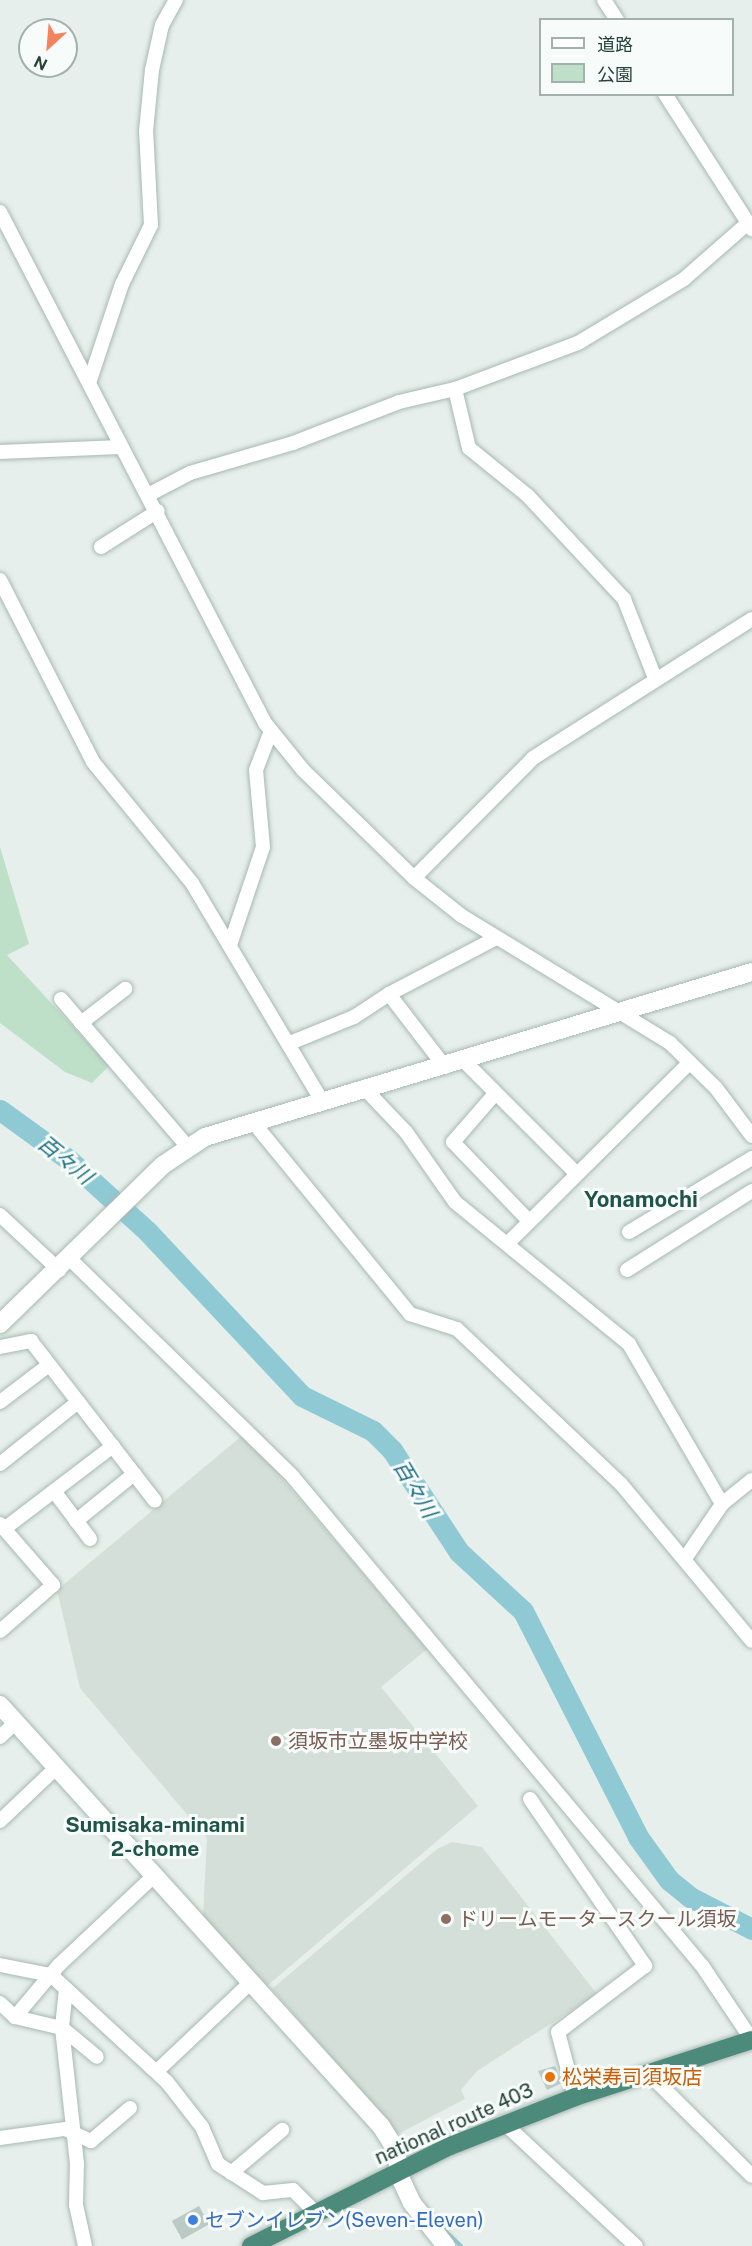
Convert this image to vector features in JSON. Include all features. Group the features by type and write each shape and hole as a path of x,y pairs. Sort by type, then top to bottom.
{"highway":[{"name":"national route 403","path":"251,2246 398,2173 505,2124 575,2097 752,2040"}],"street":[{"path":"89,383 122,284 151,225 146,131 152,70 162,25 176,0"},
{"path":"604,0 616,18"},
{"path":"148,495 190,473 293,443 399,402 454,389 570,347 616,322 684,279 750,226 666,96"},
{"path":"0,212 271,731 347,816 414,878 496,938 620,1011 690,1062 752,1136"},
{"path":"454,389 469,448 528,496 624,599 655,678"},
{"path":"0,452 121,447"},
{"path":"101,547 158,511"},
{"path":"0,580 93,762 192,884 290,1043 322,1101"},
{"path":"414,878 511,776 655,678 752,619"},
{"path":"230,945 263,847 256,770 271,731"},
{"path":"290,1043 354,1017 389,994 496,938"},
{"path":"0,1324 68,1262 163,1165 187,1146 253,1122 445,1067 752,972"},
{"path":"389,994 445,1067"},
{"path":"81,1023 121,995"},
{"path":"61,999 187,1146"},
{"path":"464,1061 493,1096 575,1172"},
{"path":"509,1242 575,1172 690,1062"},
{"path":"365,1089 406,1132 455,1202 509,1242 629,1344 722,1504"},
{"path":"493,1096 453,1142 529,1221"},
{"path":"253,1122 410,1314 457,1329 621,1484 686,1557 752,1641"},
{"path":"630,1232 752,1158"},
{"path":"627,1270 752,1191"},
{"path":"0,1215 68,1262 293,1477 703,1967 752,2040"},
{"path":"0,1347 31,1341 155,1501"},
{"path":"0,1402 49,1365"},
{"path":"0,1464 78,1402"},
{"path":"0,1631 53,1585 2,1526 54,1491 113,1446"},
{"path":"76,1521 134,1473"},
{"path":"686,1557 722,1504 752,1480"},
{"path":"54,1491 90,1539"},
{"path":"0,1705 381,2127 397,2152 398,2173 412,2203 446,2246"},
{"path":"0,1737 16,1722"},
{"path":"0,1821 57,1767"},
{"path":"530,1798 645,1966 558,2032 575,2097"},
{"path":"15,2017 51,1975 155,1875"},
{"path":"0,1965 51,1975 157,2070 197,2120 218,2164 263,2193 292,2190 316,2213"},
{"path":"157,2070 251,1982"},
{"path":"66,1989 62,2028 74,2135 76,2205 85,2246"},
{"path":"0,2003 15,2017 62,2028 97,2057"},
{"path":"648,2073 752,2176"},
{"path":"0,2138 64,2129 91,2141 130,2108"},
{"path":"505,2124 636,2246"},
{"path":"231,2173 282,2130"}],"shaded area":[{"name":"須坂市立墨坂中学校","path":"244,1434 427,1649 381,1687 478,1806 267,1986 203,1916 207,1838 80,1688 57,1590"},
{"name":"ドリームモータースクール須坂","path":"452,1842 482,1847 597,1994 477,2071 461,2090 465,2099 398,2134 272,1989 437,1849"}],"green space":[{"path":"0,847 29,944 7,955 109,1066 92,1083 65,1072 0,1023"}],"building":[{"name":"松栄寿司須坂店","path":"555,2066 562,2083 547,2090 538,2071"},
{"name":"セブンイレブン(Seven-Eleven)","path":"199,2206 209,2224 182,2239 172,2221"}],"waterway":[{"name":"百々川","path":"0,1110 69,1160 148,1232 302,1396 373,1431 392,1450 459,1552 523,1611 638,1837 669,1880 690,1897 752,1929"},
{"path":"444,2230 461,2246"}],"place":[{"name":"須坂市立墨坂中学校","path":"276,1741"},
{"name":"ドリームモータースクール須坂","path":"446,1919"},
{"name":"松栄寿司須坂店","path":"550,2077"},
{"name":"セブンイレブン(Seven-Eleven)","path":"193,2220"}],"district":[{"name":"Yonamochi","path":"641,1200"},
{"name":"Sumisaka-minami 2-chome","path":"155,1837"}]}
